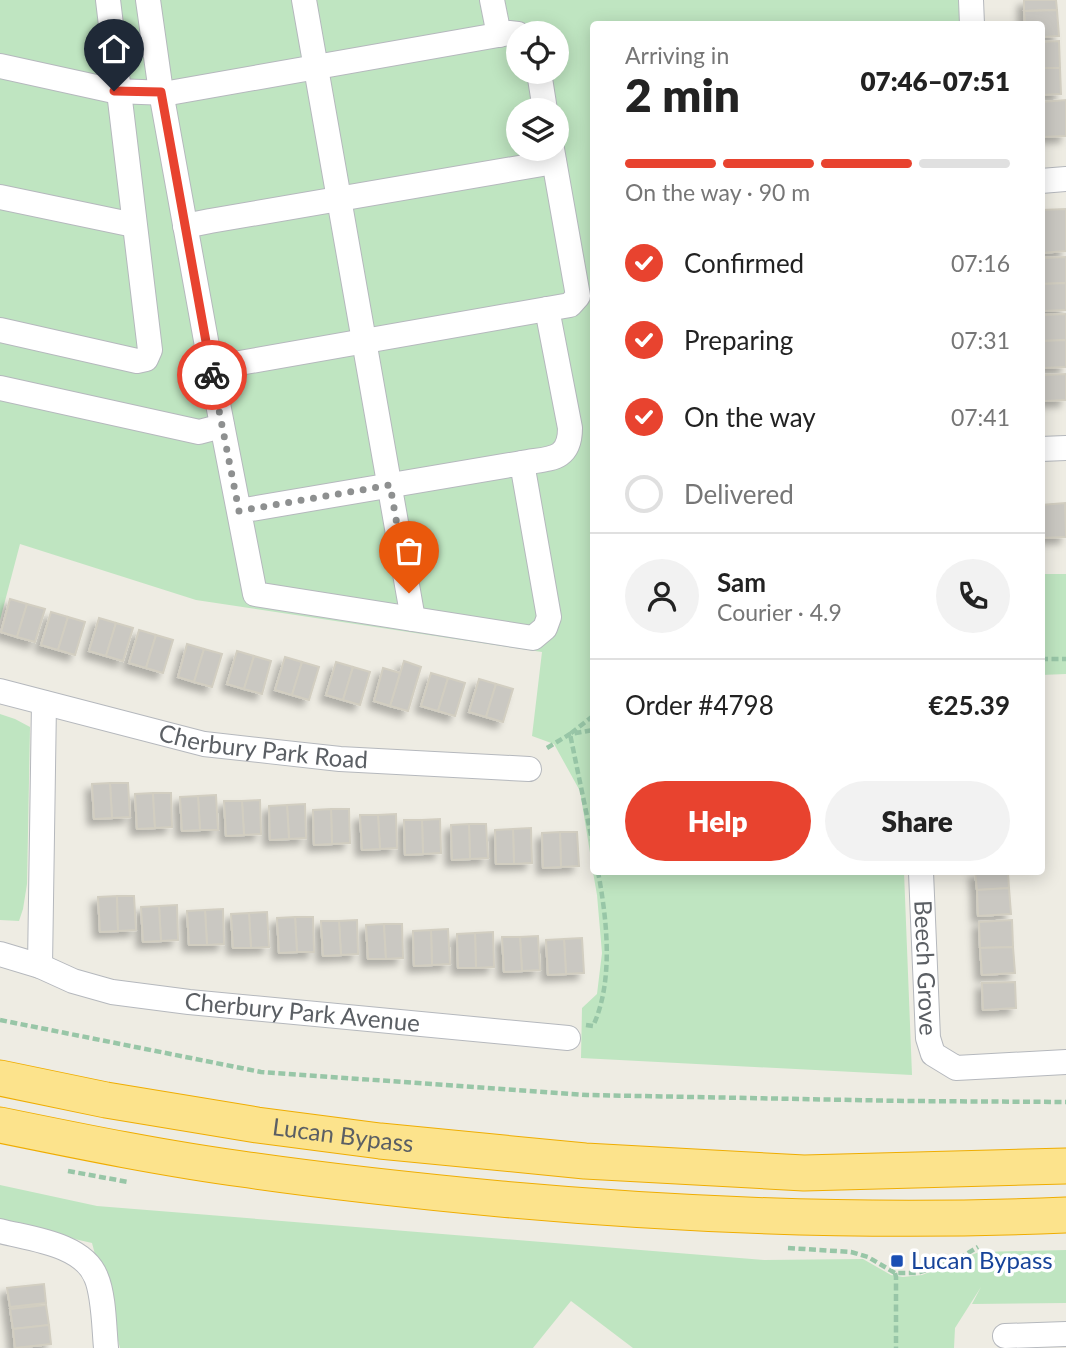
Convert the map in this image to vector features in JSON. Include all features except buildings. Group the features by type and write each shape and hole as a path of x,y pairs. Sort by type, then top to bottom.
{"highway":[{"name":"Lucan Bypass","path":"0,1078 106,1100 257,1125 380,1141 584,1161 804,1173 1066,1166"},
{"name":"Lucan Bypass","path":"0,1125 100,1146 247,1170 373,1186 585,1206 801,1218 988,1219 1066,1215"}],"street":[{"path":"0,330 137,361 146,359 150,351 108,0"},
{"path":"148,0 185,226 255,594 533,638 545,628 549,617 522,463"},
{"path":"304,0 413,620"},
{"path":"492,0 506,30"},
{"path":"971,0 972,21"},
{"path":"0,66 118,91 169,93 506,34"},
{"path":"185,226 523,161"},
{"path":"211,368 570,306 578,296 554,161"},
{"path":"1045,181 1066,179"},
{"path":"0,197 135,225"},
{"path":"239,511 560,456 570,442 570,428 547,309"},
{"path":"0,388 199,432 222,426"},
{"path":"1045,449 1066,448"},
{"name":"Cherbury Park Road","path":"0,691 204,744 340,759 529,769"},
{"path":"40,966 44,704"},
{"name":"Beech Grove","path":"921,875 928,1038 933,1055 956,1068 1066,1062"},
{"name":"Cherbury Park Avenue","path":"0,954 40,966 73,981 112,992 190,1002 572,1031"},
{"path":"0,1231 58,1246 74,1252 87,1262 96,1275 100,1288 106,1348"},
{"path":"1005,1336 1066,1334"}],"path":[{"path":"1045,659 1066,659"},
{"path":"548,748 590,718"},
{"path":"570,734 590,731"},
{"path":"570,734 590,831"},
{"path":"572,1031 593,1026 600,1011 606,984 604,909 598,875"},
{"path":"0,1020 261,1072 587,1095 1066,1102"},
{"path":"895,1273 896,1348"}],"green space":[{"path":"0,0 968,0 970,21 590,21 590,853 580,791 554,744 532,736 542,652 196,600 20,544 0,620"},
{"path":"1045,574 1066,574 1066,674 1045,675"},
{"path":"0,714 30,727 27,884 19,921 0,920"},
{"path":"594,875 904,875 912,1075 581,1058 582,1008 597,994 602,953"},
{"path":"0,1185 97,1206 764,1260 863,1259 891,1275 903,1277 922,1275 979,1252 1066,1250 1066,1303 972,1304 981,1287 955,1328 954,1348 633,1348 571,1301 533,1348 120,1348 92,1243 0,1222"}],"way so far":[{"path":"212,375 239,511 390,485 409,593"}],"place":[{"name":"Lucan Bypass","path":"897,1261"}],"route":[{"path":"114,91 161,92 212,375"}]}
